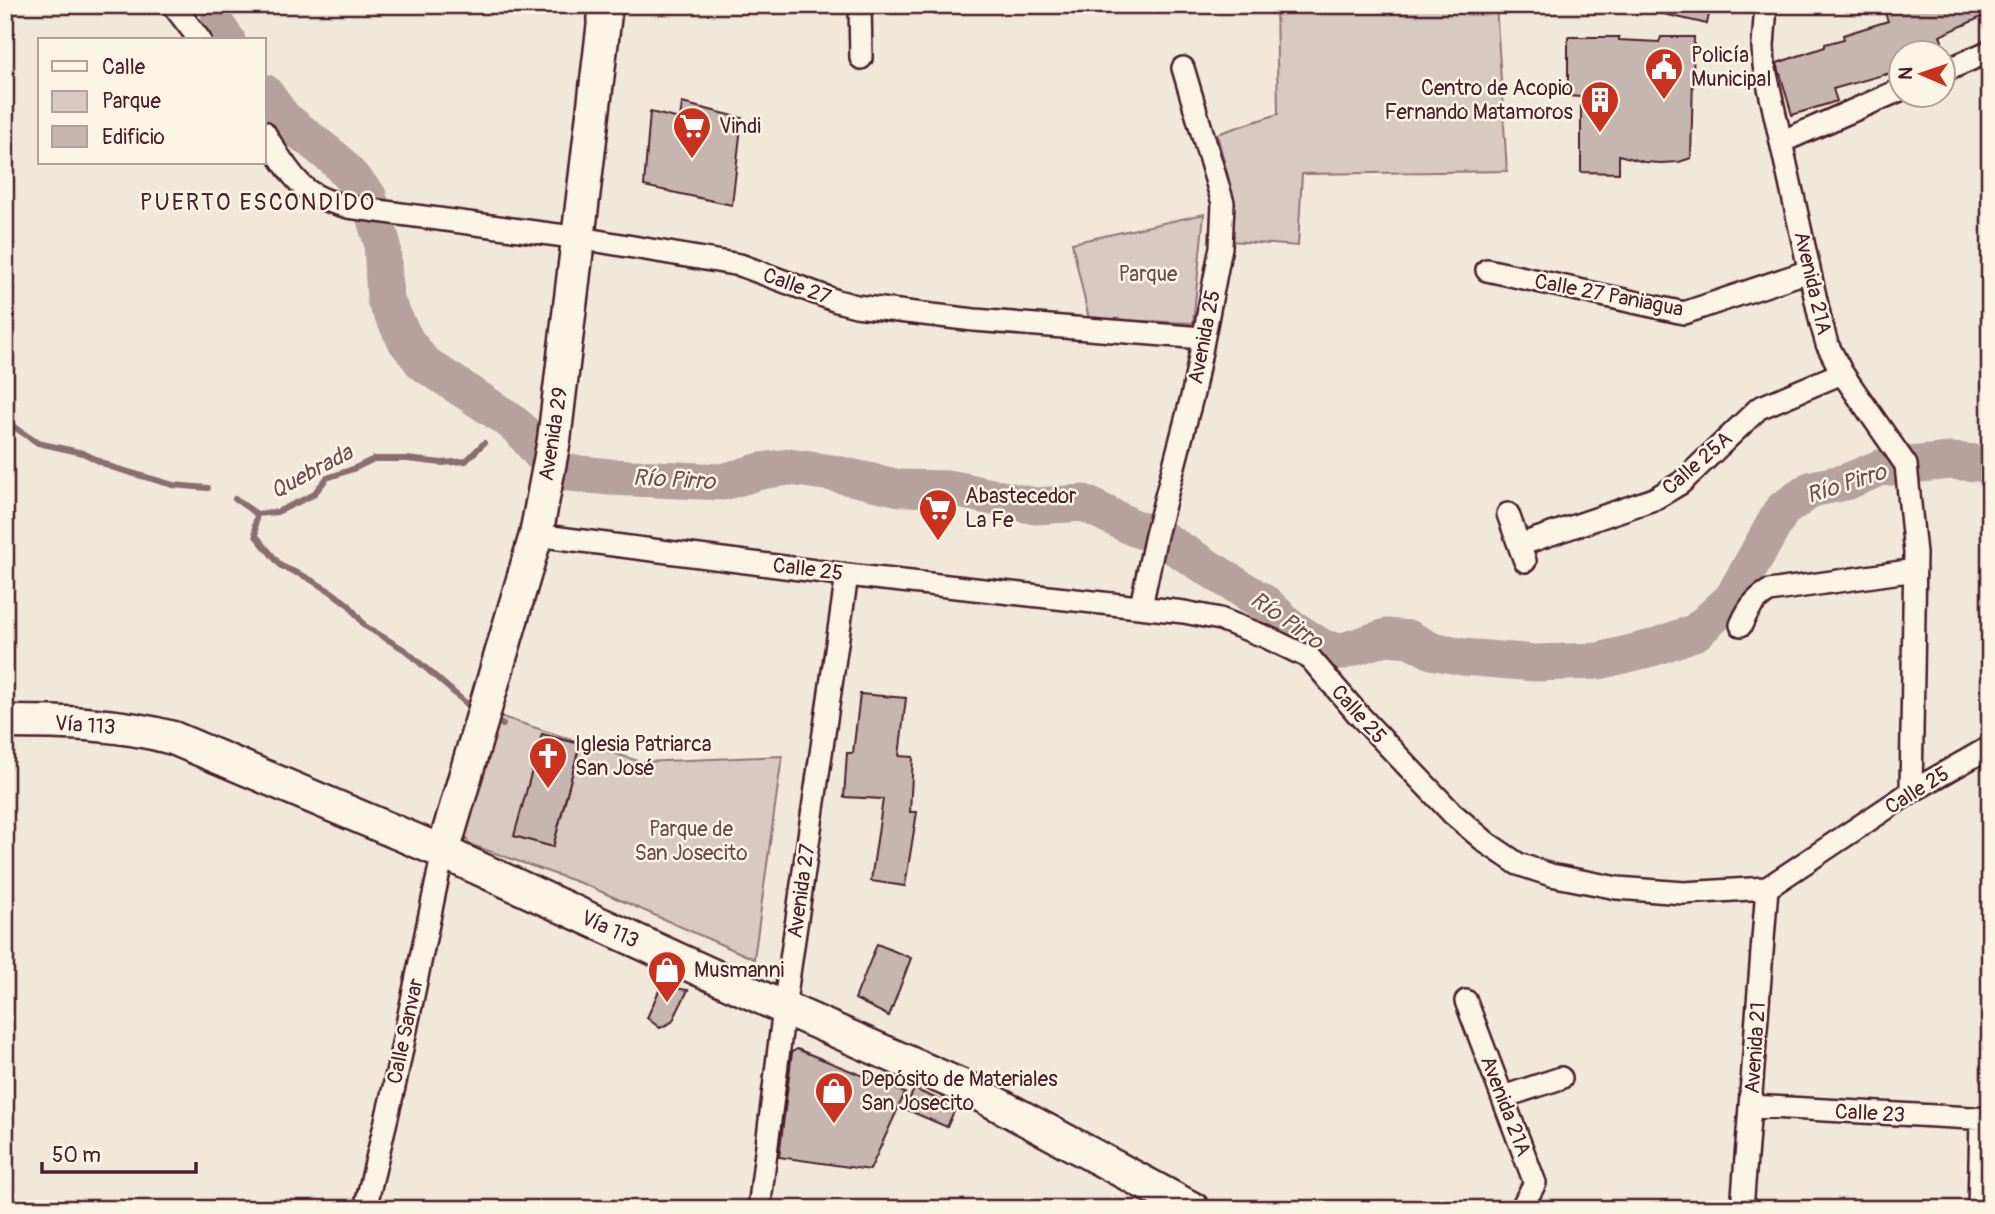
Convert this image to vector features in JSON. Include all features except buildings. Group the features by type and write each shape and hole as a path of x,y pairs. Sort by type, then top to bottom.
{"main road":[{"name":"Avenida 29","path":"443,852 536,535 554,440 607,5"},
{"name":"Vía 113","path":"5,722 69,722 144,730 173,738 443,852 784,1009 973,1091 1193,1209"}],"street":[{"path":"173,5 198,38"},
{"path":"860,5 861,58"},
{"name":"Avenida 21A","path":"1766,5 1762,46 1764,65 1821,323 1842,373 1906,465 1915,553 1910,792"},
{"path":"1956,66 1990,51"},
{"name":"Avenida 25","path":"1141,606 1193,393 1221,247 1223,203 1183,68"},
{"path":"1781,142 1886,96"},
{"name":"Calle 27","path":"266,135 306,189 326,201 348,207 580,238 740,265 856,306 974,320 1203,338"},
{"name":"Calle 27 Paniagua","path":"1487,270 1684,313 1810,271"},
{"name":"Calle 25A","path":"1508,514 1522,553 1654,499 1681,483 1759,408 1842,373"},
{"name":"Calle 25","path":"536,535 847,575 1184,611 1220,619 1310,658 1357,713 1453,814 1487,843 1518,864 1551,875 1617,888 1684,893 1767,888 1910,792 1990,747"},
{"path":"1741,625 1748,609 1757,598 1769,590 1915,570"},
{"name":"Avenida 27","path":"759,1209 784,1009 847,575"},
{"name":"Calle Sanvar","path":"365,1209 394,1087 443,852"},
{"name":"Avenida 21","path":"1742,1209 1767,888"},
{"name":"Avenida 21A","path":"1466,1001 1535,1183 1521,1209"},
{"path":"1503,1097 1561,1078"},
{"name":"Calle 23","path":"1750,1106 1985,1119"},
{"path":"1979,1209 1985,1119"}],"green space":[{"path":"1276,5 1496,5 1507,171 1302,174 1298,246 1231,241 1229,180 1217,134 1278,114"},
{"name":"Parque","path":"1204,214 1193,323 1089,319 1072,243"},
{"name":"Parque de San Josecito","path":"496,715 641,762 782,756 754,959 586,885 469,844 463,832","holes":["542,734 580,744 553,847 515,836"]}],"waterway":[{"name":"Río Pirro","path":"217,26 226,38"},
{"name":"Río Pirro","path":"266,95 283,118 336,160 368,196 382,242 385,300 406,341 423,363 508,419 540,453"},
{"name":"Quebrada","path":"5,421 38,443 83,453 111,467 173,485 208,488"},
{"name":"Quebrada","path":"507,432 520,429"},
{"name":"Quebrada","path":"235,499 257,514 277,512 313,495 327,478 374,459 442,463 466,461 484,443"},
{"name":"Río Pirro","path":"570,473 723,482 761,471 789,467 900,488 954,489 1035,506 1084,503 1134,528 1156,535 1266,604 1289,626 1323,648 1340,652 1386,637 1410,639 1432,651 1463,657 1535,663 1599,661 1652,648 1696,632 1732,599 1782,510 1812,489 1846,482 1880,468 1950,461 1990,464"},
{"path":"257,514 256,536 281,566 306,577 349,605 365,626 405,650 475,711"},
{"path":"491,719 503,725"}],"place":[{"name":"Policía Municipal","path":"1664,101"},
{"name":"Centro de Acopio Fernando Matamoros","path":"1600,134"},
{"name":"Vindi","path":"692,160"},
{"name":"Abastecedor La Fe","path":"938,542"},
{"name":"Iglesia Patriarca San José","path":"548,790"},
{"name":"Musmanni","path":"667,1004"},
{"name":"Depósito de Materiales San Josecito","path":"834,1125"}],"district":[{"name":"PUERTO ESCONDIDO","path":"258,202"}]}
